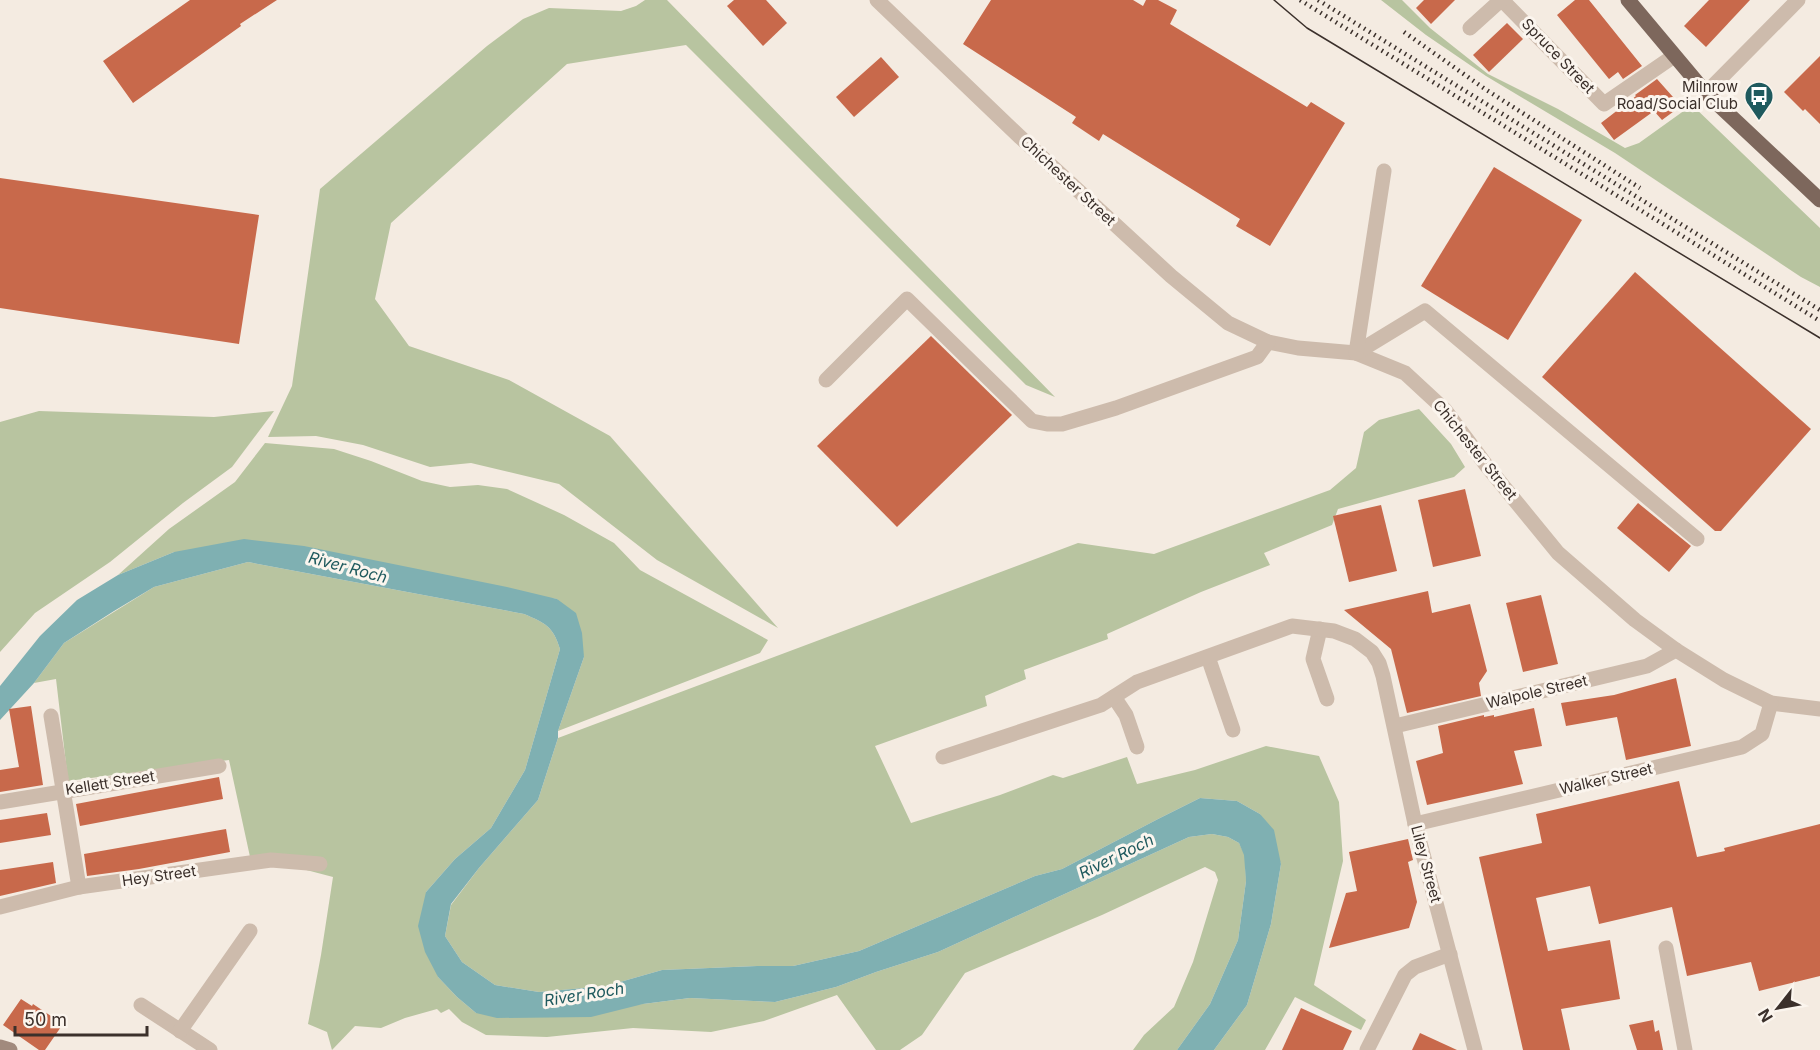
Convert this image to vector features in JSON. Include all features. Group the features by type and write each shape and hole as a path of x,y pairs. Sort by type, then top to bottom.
{"main road":[{"path":"1628,0 1706,93 1820,200"},
{"path":"0,1047 10,1050"}],"street":[{"name":"Chichester Street","path":"877,0 1020,137 1171,276 1228,323 1268,342 1298,348 1356,353 1405,373 1445,410 1486,465 1558,553 1635,620 1676,650 1724,680 1771,703 1820,709"},
{"path":"1470,28 1502,0"},
{"name":"Spruce Street","path":"1502,0 1604,104 1674,56"},
{"path":"1706,93 1798,0"},
{"path":"1356,353 1384,171"},
{"path":"826,380 907,298 1032,421 1047,424 1062,424 1116,408 1257,357 1268,342"},
{"path":"1356,353 1425,310 1697,539"},
{"name":"Liley Street","path":"943,757 1101,705 1137,682 1292,626 1334,631 1355,639 1372,652 1383,676 1415,824 1475,1050"},
{"path":"1320,629 1313,659 1327,699"},
{"name":"Walpole Street","path":"1395,726 1647,666 1676,650"},
{"path":"1209,657 1233,730"},
{"path":"1114,697 1126,715 1137,747"},
{"name":"Walker Street","path":"1415,824 1742,747 1762,734 1771,703"},
{"path":"51,716 79,887"},
{"name":"Kellett Street","path":"0,802 219,766"},
{"name":"Hey Street","path":"0,908 79,887 271,861 320,864"},
{"path":"180,1031 250,931"},
{"path":"1666,948 1685,1050"},
{"path":"1367,1050 1405,975 1415,967 1450,954"},
{"path":"141,1005 210,1050"}],"green space":[{"path":"645,0 667,0 1055,397 1026,385 686,45 567,64 391,223 375,299 409,346 509,380 610,436 778,628 657,560 559,484 471,463 430,467 363,445 316,436 268,437 292,386 320,189 487,46 523,19 549,8 621,11"},
{"path":"1381,0 1402,0 1430,28 1488,74 1558,109 1625,148 1639,143 1692,105 1820,228 1820,287 1801,277 1615,153 1486,76 1426,35"},
{"path":"1419,409 1451,444 1465,467 1454,477 1338,509 1332,525 1264,553 1270,565 1201,592 1107,634 1108,639 1024,670 1026,679 985,696 987,706 875,746 911,823 1000,795 1053,775 1063,778 1127,757 1137,784 1195,770 1266,746 1319,756 1339,802 1343,861 1314,985 1366,1020 1361,1030 1295,997 1265,1050 1214,1050 1247,1005 1271,924 1281,864 1260,814 1237,801 1200,798 1062,869 1035,876 859,951 793,966 662,970 606,986 539,992 495,985 462,962 445,936 451,905 479,868 538,800 558,738 1078,543 1154,554 1330,490 1356,468 1364,432 1379,420"},
{"path":"39,411 214,417 274,411 232,467 110,562 35,613 0,652 0,422"},
{"path":"265,443 334,449 422,481 450,487 478,485 507,489 564,515 614,543 640,570 768,640 760,653 558,731 584,657 557,599 174,552 118,575 169,529 235,482"},
{"path":"248,562 524,614 543,623 554,635 560,649 525,770 491,828 455,859 426,892 438,977 476,1013 643,1004 690,998 775,1002 836,987 938,952 1189,837 1212,834 1228,837 1239,843 1245,855 1246,881 1238,940 1210,1004 1177,1050 1133,1050 1144,1035 1174,1007 1193,962 1218,880 1215,872 1205,867 1102,915 965,973 922,1035 900,1050 876,1050 837,995 764,1021 711,1032 633,1028 547,1037 486,1035 462,1022 449,1009 441,1013 437,1009 381,1028 355,1026 332,1050 327,1032 308,1024 333,877 276,862 252,866 229,760 68,781 56,679 34,683 64,643 154,587"}],"water":[{"name":"River Roch","path":"244,539 304,546 507,587 557,599 576,613 582,633 584,657 558,731 558,738 538,800 451,904 445,936 462,962 495,985 539,992 606,986 662,970 793,966 859,951 1035,876 1062,869 1200,798 1237,801 1260,814 1274,830 1281,864 1271,924 1247,1005 1214,1050 1177,1050 1210,1004 1238,940 1246,881 1244,855 1239,843 1228,837 1212,834 1189,837 938,952 836,987 775,1002 690,998 643,1004 591,1017 497,1018 476,1013 438,977 425,952 418,926 426,892 455,859 491,828 525,770 560,649 551,630 543,623 524,614 248,562 154,587 114,611 64,643 34,683 0,720 0,686 40,636 77,600 118,575 174,552"}],"building":[{"path":"190,0 277,0 240,24 241,26 133,103 103,61"},
{"path":"734,0 766,0 787,23 763,46 727,6"},
{"path":"991,0 1133,0 1143,6 1146,0 1158,0 1177,10 1170,24 1307,107 1311,102 1345,123 1270,246 1236,226 1240,219 1103,134 1099,141 1072,123 1076,117 963,44"},
{"path":"1424,0 1455,0 1431,24 1416,8"},
{"path":"1575,0 1589,0 1642,66 1623,79 1618,72 1609,79 1557,15"},
{"path":"1709,0 1750,0 1706,47 1684,26"},
{"path":"1507,23 1523,39 1489,72 1473,55"},
{"path":"1820,56 1820,124 1784,92"},
{"path":"881,57 899,77 854,117 836,97"},
{"path":"1657,79 1681,106 1662,120 1654,111 1614,140 1601,123"},
{"path":"1494,167 1582,220 1508,340 1421,286"},
{"path":"0,178 259,215 239,344 0,308"},
{"path":"1635,272 1811,429 1721,531 1715,531 1542,377"},
{"path":"931,336 1012,415 897,527 817,446"},
{"path":"1465,489 1481,556 1433,567 1418,500"},
{"path":"1638,503 1691,546 1669,572 1617,528"},
{"path":"1381,505 1397,571 1349,582 1333,516"},
{"path":"1428,591 1432,613 1470,604 1487,671 1479,683 1481,696 1407,713 1391,649 1344,610"},
{"path":"1541,595 1558,664 1523,672 1506,603"},
{"path":"1676,678 1691,746 1626,760 1617,717 1566,726 1561,703 1614,695"},
{"path":"31,706 43,785 0,792 0,770 19,767 9,709"},
{"path":"1534,708 1542,746 1514,751 1523,784 1427,805 1416,761 1443,753 1438,726 1484,715 1484,717 1494,715 1494,717"},
{"path":"219,777 223,799 80,826 76,804"},
{"path":"1679,781 1697,857 1820,824 1820,976 1759,991 1751,962 1687,976 1672,907 1599,924 1590,886 1536,898 1548,951 1610,940 1620,999 1561,1009 1570,1050 1523,1050 1479,857 1542,843 1536,814"},
{"path":"47,813 51,835 0,843 0,820"},
{"path":"226,829 230,852 87,876 84,854"},
{"path":"1408,839 1413,860 1408,862 1417,902 1409,928 1329,948 1346,893 1357,891 1349,852"},
{"path":"53,862 56,883 0,896 0,870"},
{"path":"21,999 32,1006 33,1004 63,1024 45,1050 39,1050 3,1025"},
{"path":"1301,1008 1352,1031 1343,1050 1282,1050"},
{"path":"1653,1020 1655,1032 1659,1030 1663,1050 1637,1050 1629,1025"},
{"path":"1420,1033 1457,1050 1412,1050"}],"tram line":[{"path":"1274,0 1307,28 1820,338"}],"railway":[{"path":"1300,0 1820,321"},
{"path":"1318,0 1820,310"},
{"path":"1404,32 1485,89 1640,188"}],"place":[{"name":"Milnrow Road/Social Club","path":"1759,122"}]}
